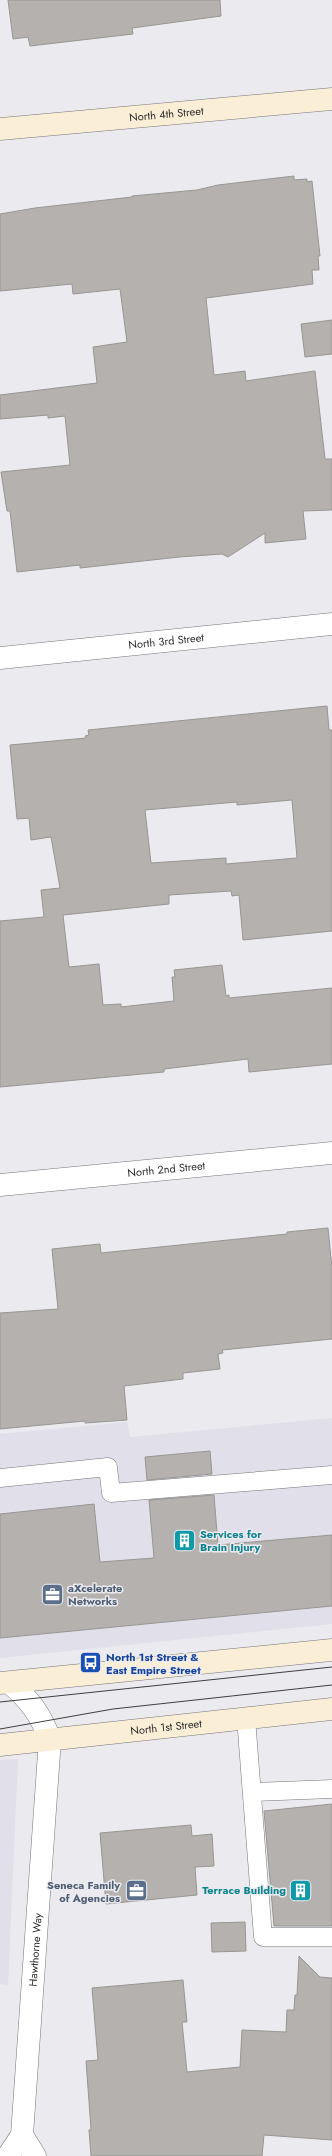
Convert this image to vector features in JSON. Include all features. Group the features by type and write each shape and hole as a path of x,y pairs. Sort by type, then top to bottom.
{"main road":[{"name":"North 4th Street","path":"0,129 332,99"},
{"path":"5,1683 332,1650"},
{"name":"North 1st Street","path":"0,1745 332,1709"}],"street":[{"name":"North 3rd Street","path":"0,658 332,624"},
{"name":"North 2nd Street","path":"0,1185 332,1153"},
{"name":"Hawthorne Way","path":"5,1683 30,1700 44,1722 50,1739 22,2135 8,2156"},
{"path":"22,2135 35,2156"}],"lane":[{"path":"0,1478 108,1467 111,1493 332,1475"},
{"path":"246,1718 264,1937 332,1937"},
{"path":"252,1792 332,1789"}],"shaded area":[{"path":"332,1418 332,1624 0,1658 0,1434 127,1422 130,1437"},
{"path":"18,1759 8,1985 0,1984 0,1760"}],"building":[{"path":"8,0 220,0 221,16 132,28 133,34 30,46 28,37 13,39"},
{"path":"294,176 294,180 307,179 307,182 312,181 320,256 318,256 319,270 312,270 313,284 206,298 214,375 245,371 246,381 315,371 325,459 332,459 332,510 303,511 306,539 265,543 265,533 228,557 222,554 179,557 80,568 80,565 17,572 10,511 7,511 1,472 70,465 65,416 48,418 48,415 0,419 0,395 97,383 93,347 127,342 120,289 73,294 72,284 0,291 0,214 35,208 132,196 197,190 218,185"},
{"path":"332,320 332,354 305,357 301,324"},
{"path":"327,706 329,730 332,730 332,931 243,940 239,895 232,896 231,891 169,895 169,904 63,915 69,967 99,964 103,1005 121,1004 121,1007 174,1001 172,977 175,977 174,970 222,965 226,996 229,995 229,998 332,988 332,1064 249,1072 248,1059 164,1069 164,1072 0,1087 0,921 44,917 41,890 60,888 51,837 31,840 29,818 17,819 10,745 86,738 85,736 89,735 88,730","holes":["292,800 297,858 226,864 226,858 151,863 145,810 237,802 237,805"]},
{"path":"328,1228 332,1268 332,1339 222,1350 223,1353 218,1354 220,1369 183,1373 183,1379 124,1386 127,1420 85,1423 85,1421 0,1429 0,1313 58,1309 52,1249 100,1244 101,1253 287,1234 287,1232"},
{"path":"210,1451 212,1474 147,1480 145,1457"},
{"name":"Services for Brain Injury","path":"214,1495 218,1545 332,1535 332,1606 0,1638 0,1514 94,1504 100,1562 154,1558 149,1500"},
{"name":"Terrace Building","path":"332,1804 332,1926 274,1926 264,1811"},
{"name":"Seneca Family of Agencies","path":"191,1825 192,1836 212,1834 214,1866 195,1867 197,1895 106,1904 100,1833"},
{"path":"245,1922 246,1951 212,1952 211,1923"},
{"path":"299,1956 320,1977 332,1978 332,2140 264,2135 262,2156 91,2156 89,2130 91,2129 86,2061 98,2060 92,1988 183,1980 187,2022 182,2022 187,2072 240,2067 242,2030 286,2032 287,2010 294,2010 295,1995 297,1995"}],"tram line":[{"path":"0,1702 332,1667"},
{"path":"0,1729 113,1709 332,1685"}],"place":[{"name":"Services for Brain Injury","path":"185,1540"},
{"name":"aXcelerate Networks","path":"52,1594"},
{"name":"North 1st Street & East Empire Street","path":"91,1663"},
{"name":"Terrace Building","path":"301,1890"},
{"name":"Seneca Family of Agencies","path":"136,1891"}]}
